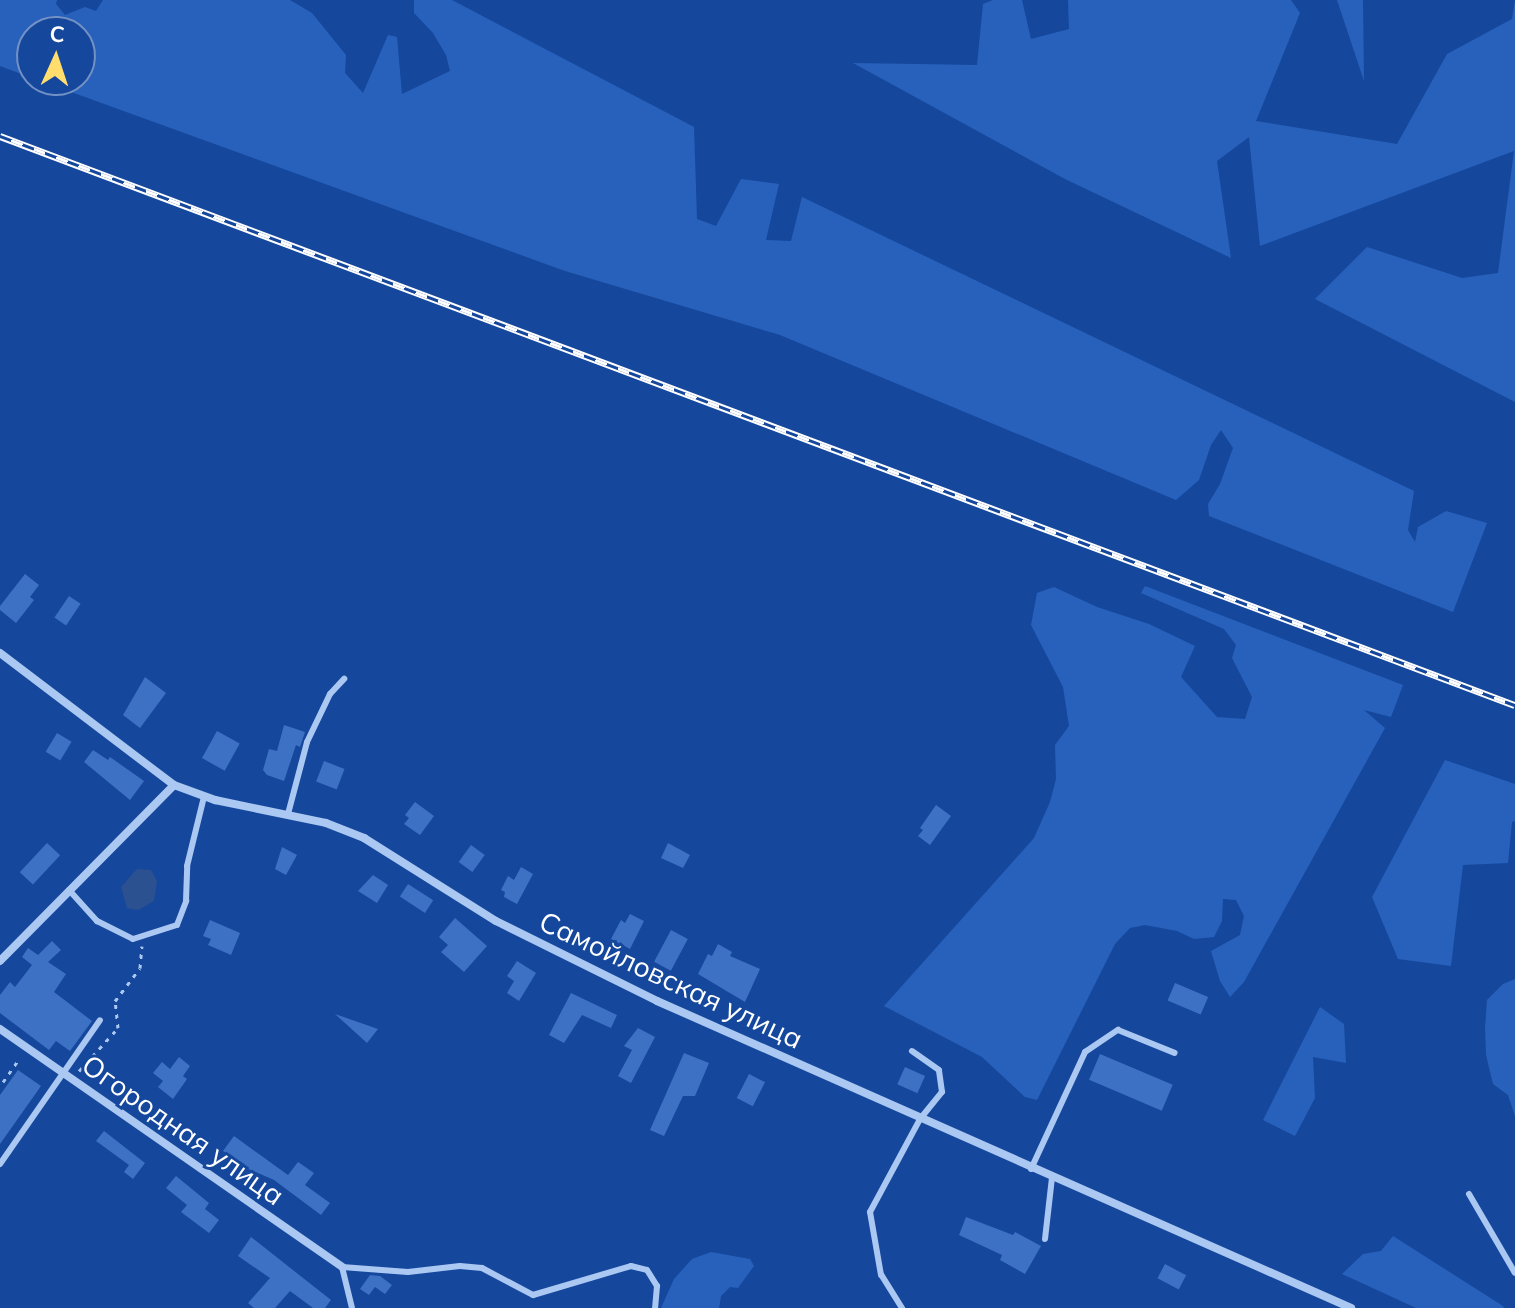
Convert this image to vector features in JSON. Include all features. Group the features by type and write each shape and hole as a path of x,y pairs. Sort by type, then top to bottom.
{"street":[{"name":"Самойловская улица","path":"0,653 174,785 204,797 326,823 364,838 523,934 657,1001 1348,1307"},
{"path":"0,961 174,785"},
{"name":"Огородная улица","path":"0,1029 342,1267"}],"lane":[{"path":"288,814 307,742 330,694 344,679"},
{"path":"69,890 97,921 133,939 177,925 186,901 187,866 204,797"},
{"path":"0,1164 67,1076 100,1020"},
{"path":"1031,1169 1085,1052 1118,1030 1175,1053"},
{"path":"902,1308 881,1275 870,1212 920,1119 942,1092 939,1070 912,1051"},
{"path":"1045,1239 1052,1178"},
{"path":"1469,1194 1515,1273"},
{"path":"352,1308 342,1267 408,1272 460,1266 482,1268 533,1295 631,1266 647,1270 657,1286 655,1308"}],"path":[{"path":"67,1076 118,1028 115,1001 140,968 142,938"},
{"path":"3,1082 27,1048"}],"shaded area":[{"path":"0,0 57,0 56,4 65,15 85,7 96,11 103,0 290,0 312,13 346,55 345,73 363,93 388,35 397,37 402,94 450,71 446,55 433,33 414,13 414,0 452,0 694,127 697,219 716,226 741,179 779,184 766,240 791,241 802,197 1414,491 1408,530 1415,542 1418,527 1446,511 1487,523 1453,612 1209,516 1208,504 1220,484 1233,448 1221,430 1211,445 1199,480 1176,500 780,335 565,271 82,96 96,96 96,16 16,16 16,72 0,66"},
{"path":"993,0 1022,0 1031,39 1069,29 1068,0 1291,0 1300,13 1256,121 1397,144 1447,54 1512,19 1515,0 1515,402 1315,299 1367,247 1462,278 1498,273 1514,151 1260,246 1249,137 1217,161 1231,258 1065,179 853,63 977,65 983,4"},
{"path":"1337,0 1363,0 1364,81"},
{"path":"1145,586 1403,685 1391,717 1364,710 1385,728 1244,982 1230,997 1220,981 1211,951 1240,935 1244,916 1236,900 1223,899 1222,921 1214,937 1194,939 1177,931 1145,925 1130,928 1115,944 1037,1100 1025,1097 982,1057 884,1006 1034,838 1050,802 1056,779 1055,745 1069,726 1063,687 1031,625 1037,593 1054,587 1097,607 1149,624 1195,646 1181,677 1217,717 1245,719 1252,697 1232,658 1236,645 1224,629 1141,593"},
{"path":"1445,760 1515,784 1515,821 1512,822 1508,863 1463,865 1451,966 1398,959 1372,897"},
{"path":"137,869 151,870 157,881 154,901 138,910 127,908 121,887"},
{"path":"1515,979 1515,1116 1508,1095 1493,1084 1486,1055 1485,1028 1487,1000 1503,984"},
{"path":"1320,1007 1344,1024 1346,1063 1313,1057 1315,1098 1295,1136 1263,1120"},
{"path":"1393,1236 1504,1308 1416,1308 1342,1274 1363,1254 1381,1251"},
{"path":"711,1252 750,1259 754,1266 738,1288 730,1287 721,1296 719,1308 661,1308 674,1279 692,1259"}],"building":[{"path":"25,574 39,585 30,597 34,600 16,623 0,610 0,606"},
{"path":"69,596 81,604 66,625 54,618"},
{"path":"145,677 166,693 140,728 123,715"},
{"path":"284,725 305,732 300,747 296,745 284,781 267,775 263,770 269,749 277,751"},
{"path":"217,731 240,744 225,771 202,758"},
{"path":"57,733 72,742 60,761 46,752"},
{"path":"93,750 108,760 110,757 144,781 130,800 84,762"},
{"path":"324,761 345,769 337,789 316,782"},
{"path":"415,802 434,816 420,835 404,824 409,818 405,815"},
{"path":"936,805 951,816 930,845 918,836"},
{"path":"47,843 60,855 33,885 20,872"},
{"path":"668,843 690,855 683,868 661,858"},
{"path":"471,845 485,855 472,872 459,862"},
{"path":"282,847 297,855 286,875 275,869"},
{"path":"521,867 533,874 517,904 504,897 505,892 501,890 508,876 514,880"},
{"path":"373,875 388,885 377,903 358,891"},
{"path":"408,884 433,900 425,913 400,897"},
{"path":"630,914 644,921 630,949 611,939 621,920 625,923"},
{"path":"455,918 487,946 464,972 441,952 448,945 439,937"},
{"path":"210,920 240,933 231,955 208,945 211,939 203,936"},
{"path":"671,930 688,939 671,971 654,962"},
{"path":"52,941 61,950 48,962 66,974 54,992 92,1021 70,1051 56,1041 49,1050 0,1013 0,995 10,982 15,987 32,965 22,957 28,948 38,955"},
{"path":"718,944 732,952 730,956 760,969 745,1002 698,974 708,954 712,956"},
{"path":"517,961 536,973 519,1001 507,993 514,981 507,976"},
{"path":"1175,983 1208,997 1201,1015 1168,1000"},
{"path":"571,993 617,1015 611,1028 582,1015 564,1043 549,1035"},
{"path":"335,1014 378,1029 367,1043"},
{"path":"638,1028 655,1037 631,1083 618,1076 632,1050 624,1046"},
{"path":"684,1053 709,1063 695,1096 683,1096 664,1136 650,1130"},
{"path":"1100,1054 1173,1085 1162,1111 1089,1080"},
{"path":"179,1057 190,1066 183,1076 187,1079 173,1099 158,1087 163,1081 153,1073 162,1062 170,1069"},
{"path":"905,1067 925,1076 917,1093 897,1084"},
{"path":"18,1070 41,1086 0,1144 0,1095"},
{"path":"749,1074 765,1082 753,1106 737,1098"},
{"path":"104,1131 145,1163 133,1179 124,1172 129,1165 96,1141"},
{"path":"234,1136 288,1175 298,1162 314,1173 305,1185 330,1203 321,1215 274,1180 226,1159 229,1155 223,1151"},
{"path":"176,1176 209,1203 205,1209 219,1220 209,1233 181,1212 187,1205 166,1188"},
{"path":"966,1217 1013,1235 1015,1232 1041,1246 1025,1274 1000,1260 1002,1255 959,1235"},
{"path":"251,1237 331,1300 325,1308 313,1308 290,1291 275,1308 254,1308 248,1303 270,1278 238,1256"},
{"path":"1165,1264 1186,1275 1179,1289 1157,1278"},
{"path":"370,1275 380,1276 392,1285 385,1294 375,1287 369,1295 360,1289"}],"railway":[{"path":"0,136 1515,705"}]}
